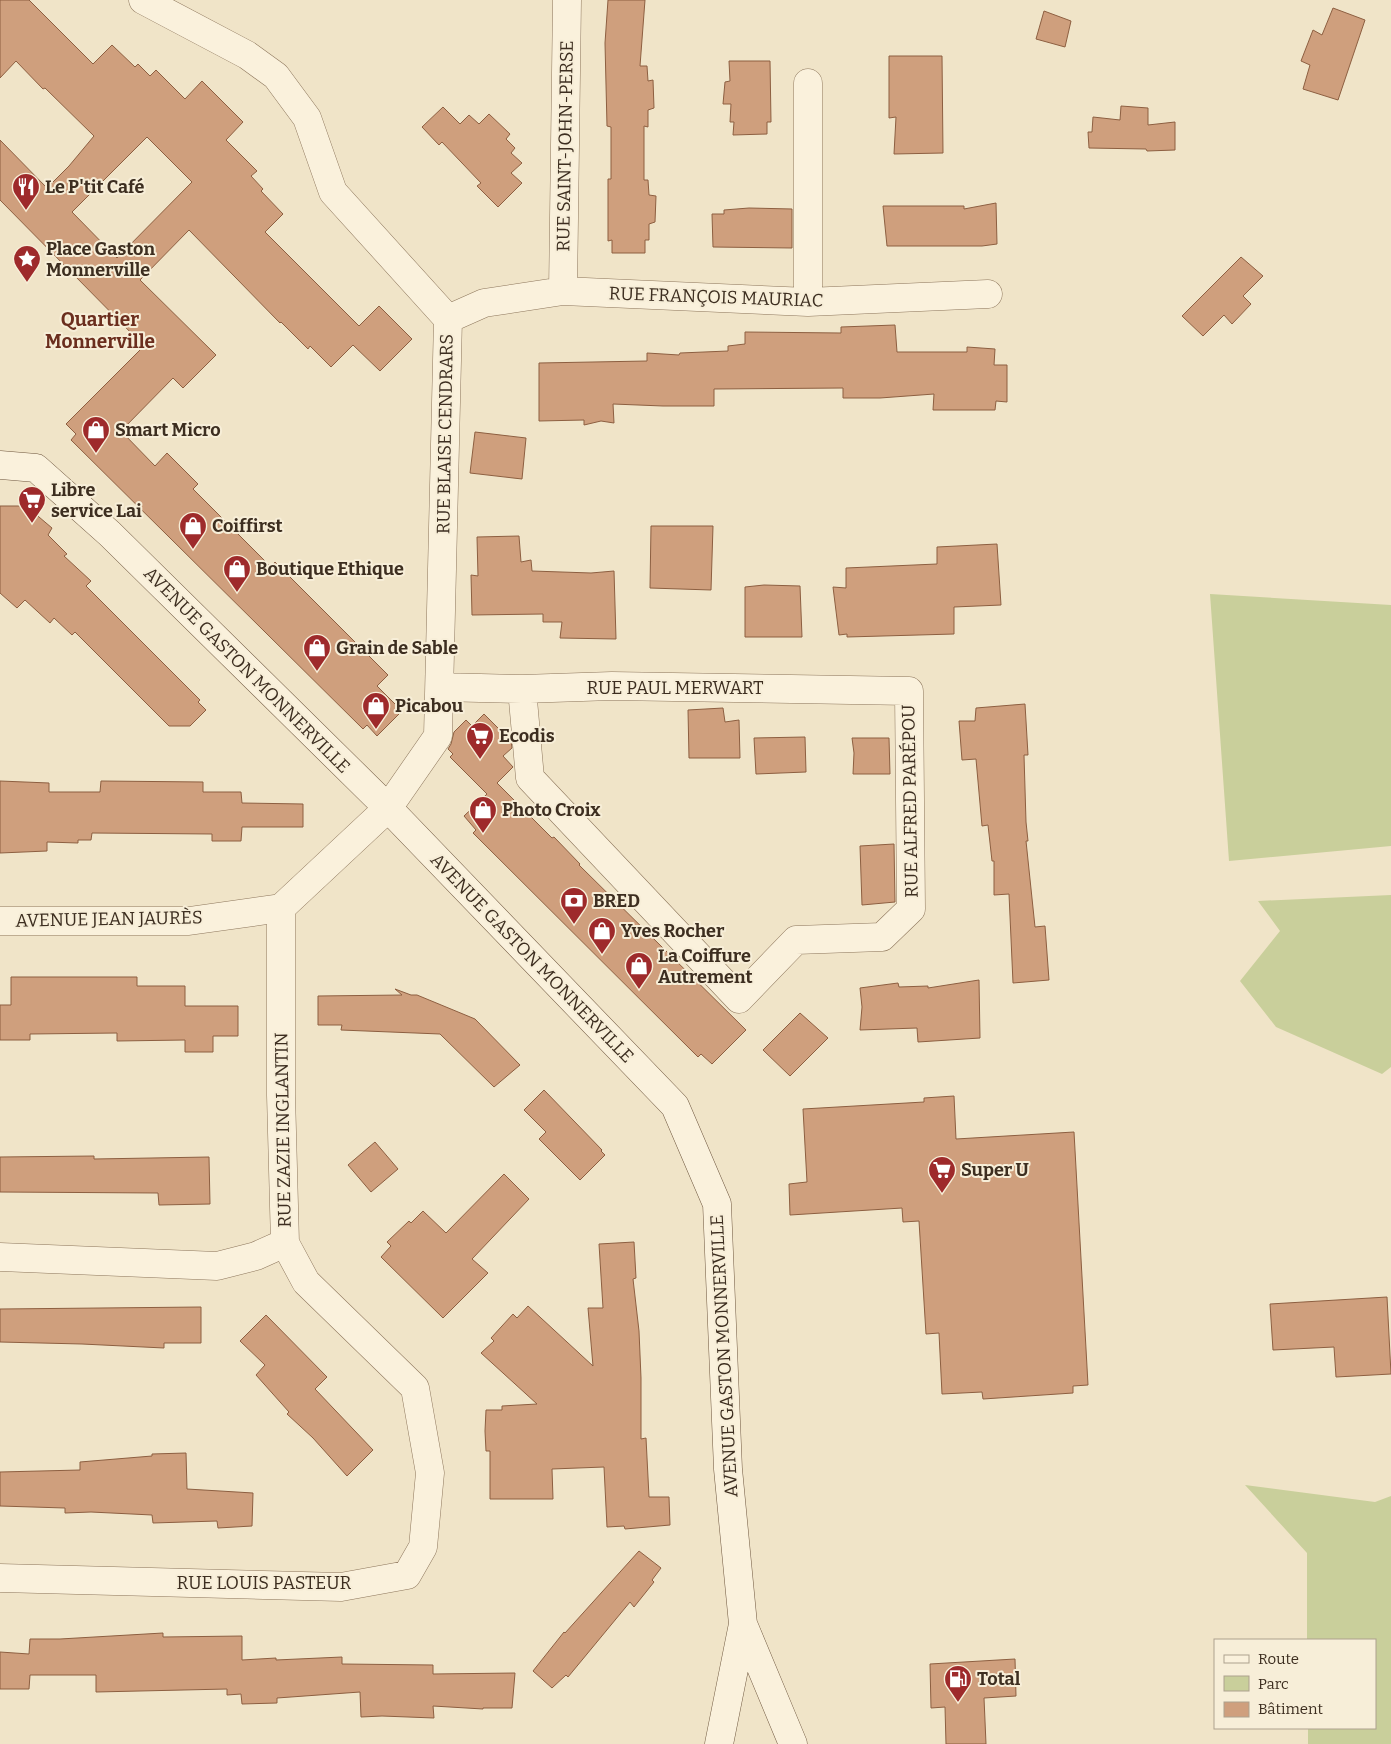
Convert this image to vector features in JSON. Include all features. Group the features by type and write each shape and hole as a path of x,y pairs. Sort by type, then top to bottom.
{"street":[{"name":"RUE BLAISE CENDRARS","path":"143,0 247,55 276,76 307,118 333,192 448,319 438,736 388,808"},
{"name":"RUE SAINT-JOHN-PERSE","path":"563,291 567,0"},
{"path":"808,83 808,302"},
{"name":"RUE FRANÇOIS MAURIAC","path":"448,319 484,303 563,291 808,302 988,294"},
{"name":"AVENUE GASTON MONNERVILLE","path":"0,465 36,468 110,534 388,808 676,1106 717,1204 728,1469 743,1624 719,1744"},
{"name":"RUE PAUL MERWART","path":"440,687 522,689 612,686 909,691"},
{"name":"RUE ALFRED PARÉPOU","path":"522,689 530,778 739,999 796,940 882,937 911,910 909,691"},
{"path":"281,908 388,808"},
{"name":"AVENUE JEAN JAURÈS","path":"0,921 188,921 281,908"},
{"name":"RUE ZAZIE INGLANTIN","path":"0,1257 217,1266 256,1256 285,1243 281,1095 281,908"},
{"name":"RUE LOUIS PASTEUR","path":"0,1578 341,1587 407,1575 423,1547 430,1473 415,1388 306,1282 285,1243"},
{"name":"AVENUE GASTON MONNERVILLE","path":"743,1624 793,1744"}],"green space":[{"path":"1210,594 1391,605 1391,846 1229,861"},
{"path":"1391,895 1391,1067 1382,1074 1276,1027 1240,981 1280,931 1258,901"},
{"path":"1245,1485 1375,1502 1391,1496 1391,1744 1308,1744 1308,1729 1376,1729 1376,1639 1307,1639 1307,1553"}],"building":[{"path":"0,0 29,0 93,64 112,45 135,67 138,64 150,76 156,70 185,99 202,81 243,122 226,140 257,171 251,176 263,189 261,191 283,214 265,232 359,326 379,306 412,339 380,371 353,345 331,367 310,346 308,349 280,323 189,230 140,280 216,355 183,388 173,378 121,431 155,466 167,453 198,484 193,489 271,567 275,562 388,675 377,686 402,711 377,736 367,725 363,729 71,440 76,434 66,424 144,346 0,200 0,140 47,188 69,166 94,136 16,61 0,78","holes":["147,137 192,182 117,258 72,212"]},
{"path":"608,0 645,0 640,66 647,66 648,81 653,80 654,108 648,110 648,127 644,126 644,180 648,180 649,195 656,196 655,222 649,224 649,240 645,240 645,253 612,253 612,240 608,241 608,179 611,179 611,127 607,126 605,43"},
{"path":"1333,8 1365,20 1338,100 1303,89 1310,65 1301,61 1313,30 1322,35"},
{"path":"1044,11 1071,21 1065,47 1036,39"},
{"path":"889,56 942,56 943,153 894,154 896,117 889,118"},
{"path":"729,61 770,61 771,122 767,122 767,134 733,135 734,122 730,122 731,104 723,104 725,82 730,81"},
{"path":"1121,106 1148,108 1148,125 1175,122 1175,150 1147,151 1146,149 1089,148 1088,132 1092,132 1093,117 1120,120"},
{"path":"443,107 460,124 469,115 479,124 489,114 510,134 506,139 515,148 511,153 522,163 511,173 522,183 498,207 477,186 481,183 442,142 439,145 422,127"},
{"path":"996,203 997,244 982,246 887,246 883,206 964,206 964,209"},
{"path":"749,208 792,209 792,248 713,247 712,214 724,214 724,210"},
{"path":"1241,257 1263,276 1243,296 1251,304 1232,324 1224,315 1203,336 1182,316"},
{"path":"895,325 897,352 967,352 967,347 995,349 994,365 1007,365 1007,402 996,401 995,410 933,410 934,394 880,398 843,398 843,388 714,389 714,406 613,404 614,423 601,421 584,425 584,420 539,421 539,363 647,361 647,353 679,355 680,353 728,351 728,346 745,344 745,332 841,333 841,327"},
{"path":"475,432 526,438 522,479 470,473"},
{"path":"0,506 26,506 52,528 48,535 67,554 64,556 91,581 86,586 200,700 198,702 206,710 190,726 169,726 75,632 72,635 54,618 50,623 25,600 17,608 0,593"},
{"path":"651,526 713,526 711,590 650,588"},
{"path":"519,536 521,562 531,560 532,571 591,573 614,571 616,639 560,638 562,622 543,622 543,614 472,615 471,575 478,576 477,537"},
{"path":"997,544 1001,605 954,607 954,634 847,637 847,634 839,635 833,587 846,588 846,568 937,564 937,547"},
{"path":"764,585 800,586 802,637 745,637 745,587"},
{"path":"1025,704 1028,755 1024,755 1028,841 1026,841 1035,927 1045,926 1049,980 1013,983 1009,894 994,895 994,861 992,861 988,825 982,826 976,759 962,760 959,721 975,721 976,708"},
{"path":"723,708 725,722 739,720 740,758 689,758 688,710"},
{"path":"484,714 511,741 512,748 503,756 513,767 497,783 552,838 554,837 579,865 746,1030 712,1064 701,1054 698,1057 473,833 476,830 464,816 487,794 450,757 453,754 448,749 454,732 466,720 472,726"},
{"path":"805,737 806,772 756,774 754,738"},
{"path":"852,738 889,738 890,774 853,774 854,753"},
{"path":"0,781 49,783 49,792 100,792 101,781 203,782 203,792 241,792 242,803 303,804 303,827 242,827 241,841 212,841 212,834 92,833 91,840 78,840 78,843 47,842 47,851 0,853"},
{"path":"894,844 895,902 862,905 860,846"},
{"path":"11,977 137,977 137,986 185,986 185,1006 238,1006 238,1036 213,1036 213,1052 185,1052 185,1040 117,1041 117,1033 30,1034 30,1040 0,1040 0,1005 11,1005"},
{"path":"979,980 980,1038 918,1042 917,1028 860,1030 862,1007 860,988 898,983 899,987 928,986 928,988"},
{"path":"395,989 411,995 417,995 475,1019 520,1065 494,1087 440,1034 341,1030 342,1025 318,1025 318,996 402,995"},
{"path":"800,1013 828,1038 790,1076 763,1050"},
{"path":"544,1090 605,1155 580,1180 539,1139 546,1132 524,1110"},
{"name":"Super U","path":"954,1096 956,1139 1074,1132 1088,1385 1073,1386 1073,1393 983,1399 982,1392 942,1394 939,1333 926,1334 919,1221 903,1222 902,1208 790,1215 789,1184 807,1182 803,1109 924,1102 924,1098"},
{"path":"375,1142 398,1169 371,1192 348,1165"},
{"path":"94,1156 94,1159 209,1157 210,1204 159,1205 158,1193 0,1192 0,1157"},
{"path":"504,1174 529,1199 472,1259 488,1273 443,1318 381,1257 391,1246 387,1242 409,1221 411,1223 423,1211 446,1233"},
{"path":"634,1242 636,1278 633,1279 639,1331 641,1439 646,1438 649,1497 669,1497 670,1525 625,1529 624,1526 607,1527 604,1467 552,1469 553,1499 490,1499 490,1451 486,1451 486,1410 502,1410 502,1406 537,1404 481,1353 494,1341 491,1338 513,1314 517,1318 528,1306 593,1366 588,1308 603,1308 599,1244"},
{"path":"1387,1297 1391,1374 1336,1377 1334,1347 1273,1350 1270,1304"},
{"path":"201,1307 201,1343 164,1343 164,1348 0,1342 0,1309"},
{"path":"266,1315 327,1377 315,1389 373,1450 347,1476 313,1438 287,1414 289,1412 256,1375 265,1365 240,1341"},
{"path":"186,1453 187,1489 253,1493 252,1526 218,1528 217,1521 153,1523 152,1515 91,1512 65,1513 65,1508 0,1506 0,1472 80,1470 80,1462 152,1456 152,1454"},
{"path":"639,1551 661,1568 652,1580 654,1582 634,1607 630,1602 568,1677 566,1675 552,1688 533,1671 564,1632"},
{"path":"163,1633 163,1637 242,1636 242,1660 342,1657 342,1664 433,1665 433,1674 515,1673 512,1708 483,1709 433,1706 434,1718 361,1717 360,1692 277,1698 277,1703 242,1704 241,1694 227,1695 227,1689 96,1692 96,1675 30,1675 29,1689 0,1689 0,1652 29,1654 30,1639"},
{"name":"Total","path":"1015,1659 1016,1696 984,1698 986,1744 946,1744 945,1707 931,1708 930,1664"}],"place":[{"name":"Le P'tit Café","path":"26,211"},
{"name":"Place Gaston Monnerville","path":"27,283"},
{"name":"Smart Micro","path":"96,454"},
{"name":"Libre service Lai","path":"32,524"},
{"name":"Coiffirst","path":"193,550"},
{"name":"Boutique Ethique","path":"237,593"},
{"name":"Grain de Sable","path":"317,672"},
{"name":"Picabou","path":"376,730"},
{"name":"Ecodis","path":"480,760"},
{"name":"Photo Croix","path":"483,834"},
{"name":"BRED","path":"574,925"},
{"name":"Yves Rocher","path":"602,955"},
{"name":"La Coiffure Autrement","path":"639,990"},
{"name":"Super U","path":"942,1194"},
{"name":"Total","path":"958,1703"}],"district":[{"name":"Quartier Monnerville","path":"100,330"}]}
